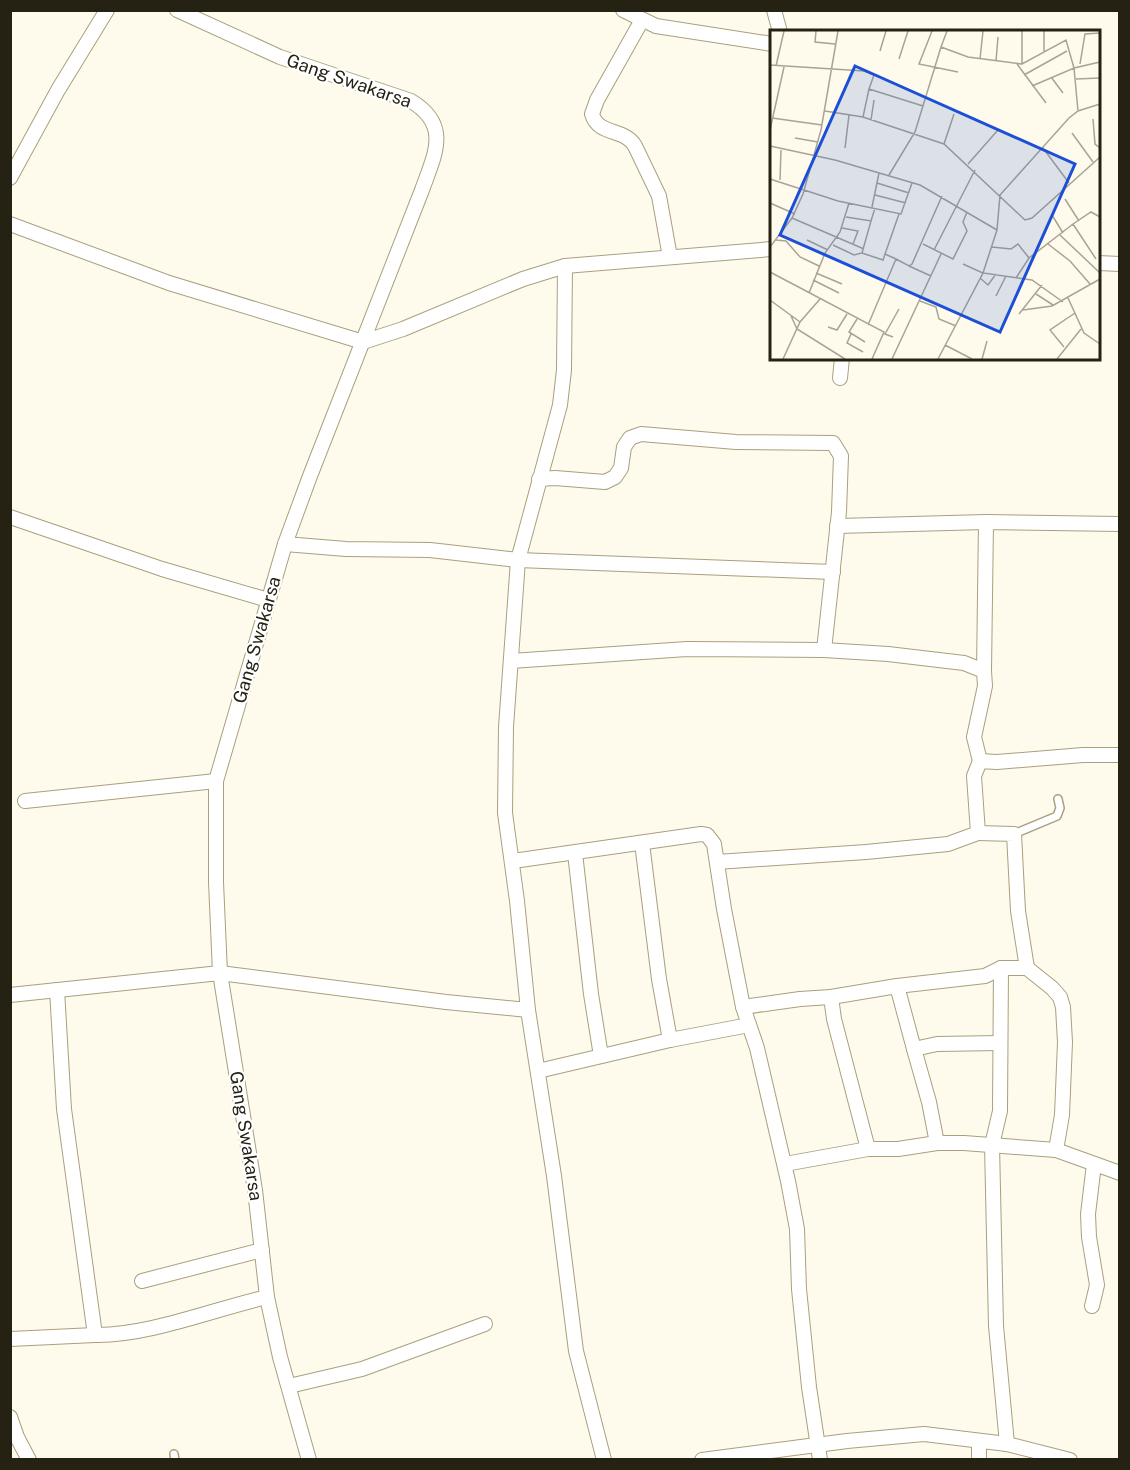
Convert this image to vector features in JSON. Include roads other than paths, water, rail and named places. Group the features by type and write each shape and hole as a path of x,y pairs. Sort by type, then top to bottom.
{"street":[{"path":"10,178 58,90 107,10"},
{"name":"Gang Swakarsa","path":"177,10 280,57 411,101 425,109 433,120 438,137 435,154 285,544 216,781 216,882 220,973 267,1297 280,1357 309,1460"},
{"path":"623,10 656,26 770,44"},
{"path":"774,10 779,30"},
{"path":"642,20 597,100 592,114 596,124 601,128 627,136 635,146 659,196 670,257"},
{"path":"10,224 169,283 363,342 404,328 523,279 565,266 770,249"},
{"path":"1100,263 1119,264"},
{"path":"565,266 564,370 560,405 518,560 506,728 505,813 513,861 528,1010 554,1176 576,1351 604,1460"},
{"path":"840,378 842,360"},
{"path":"539,479 605,482 615,477 621,468 624,447 630,438 641,435 736,442 833,442 841,456 833,572 824,650"},
{"path":"10,517 162,569 268,600"},
{"path":"837,526 986,522 1119,524"},
{"path":"978,833 974,776 980,761 974,737 985,686 986,522"},
{"path":"285,544 346,549 430,550 518,560 833,572"},
{"path":"511,661 687,649 824,650 888,654 964,663 984,671"},
{"path":"980,761 997,762 1083,754 1119,755"},
{"path":"25,801 216,781"},
{"path":"717,862 948,844 978,833 1014,834 1018,911 1027,968"},
{"path":"513,861 575,854 701,834 707,836 714,844 743,1007 757,1048 797,1229 800,1300 809,1387 820,1460"},
{"path":"642,843 659,979 670,1040"},
{"path":"575,854 591,994 601,1056"},
{"path":"743,1007 800,999 831,998 897,986 985,976 1001,968 1027,968 1052,988 1060,997 1063,1007 1065,1042 1062,1115 1056,1150"},
{"path":"1001,968 1000,1111 993,1145 996,1326 1008,1444"},
{"path":"10,995 220,973 446,1002 528,1010"},
{"path":"897,986 929,1101 937,1143"},
{"path":"57,990 64,1109 95,1335"},
{"path":"831,998 834,1019 868,1149"},
{"path":"538,1071 670,1040 749,1025"},
{"path":"914,1049 937,1044 1000,1043"},
{"path":"784,1164 868,1149 898,1149 937,1143 1056,1150 1119,1173"},
{"path":"1092,1306 1097,1285 1089,1237 1088,1214 1094,1164"},
{"path":"142,1281 262,1250"},
{"path":"10,1340 111,1335 137,1331 267,1297"},
{"path":"289,1386 362,1369 485,1324"},
{"path":"10,1417 29,1460"},
{"path":"702,1460 924,1434 1008,1444 1070,1460"},
{"path":"979,1441 979,1460"}],"lane":[{"path":"1014,834 1057,816 1060,808 1058,799"}]}
